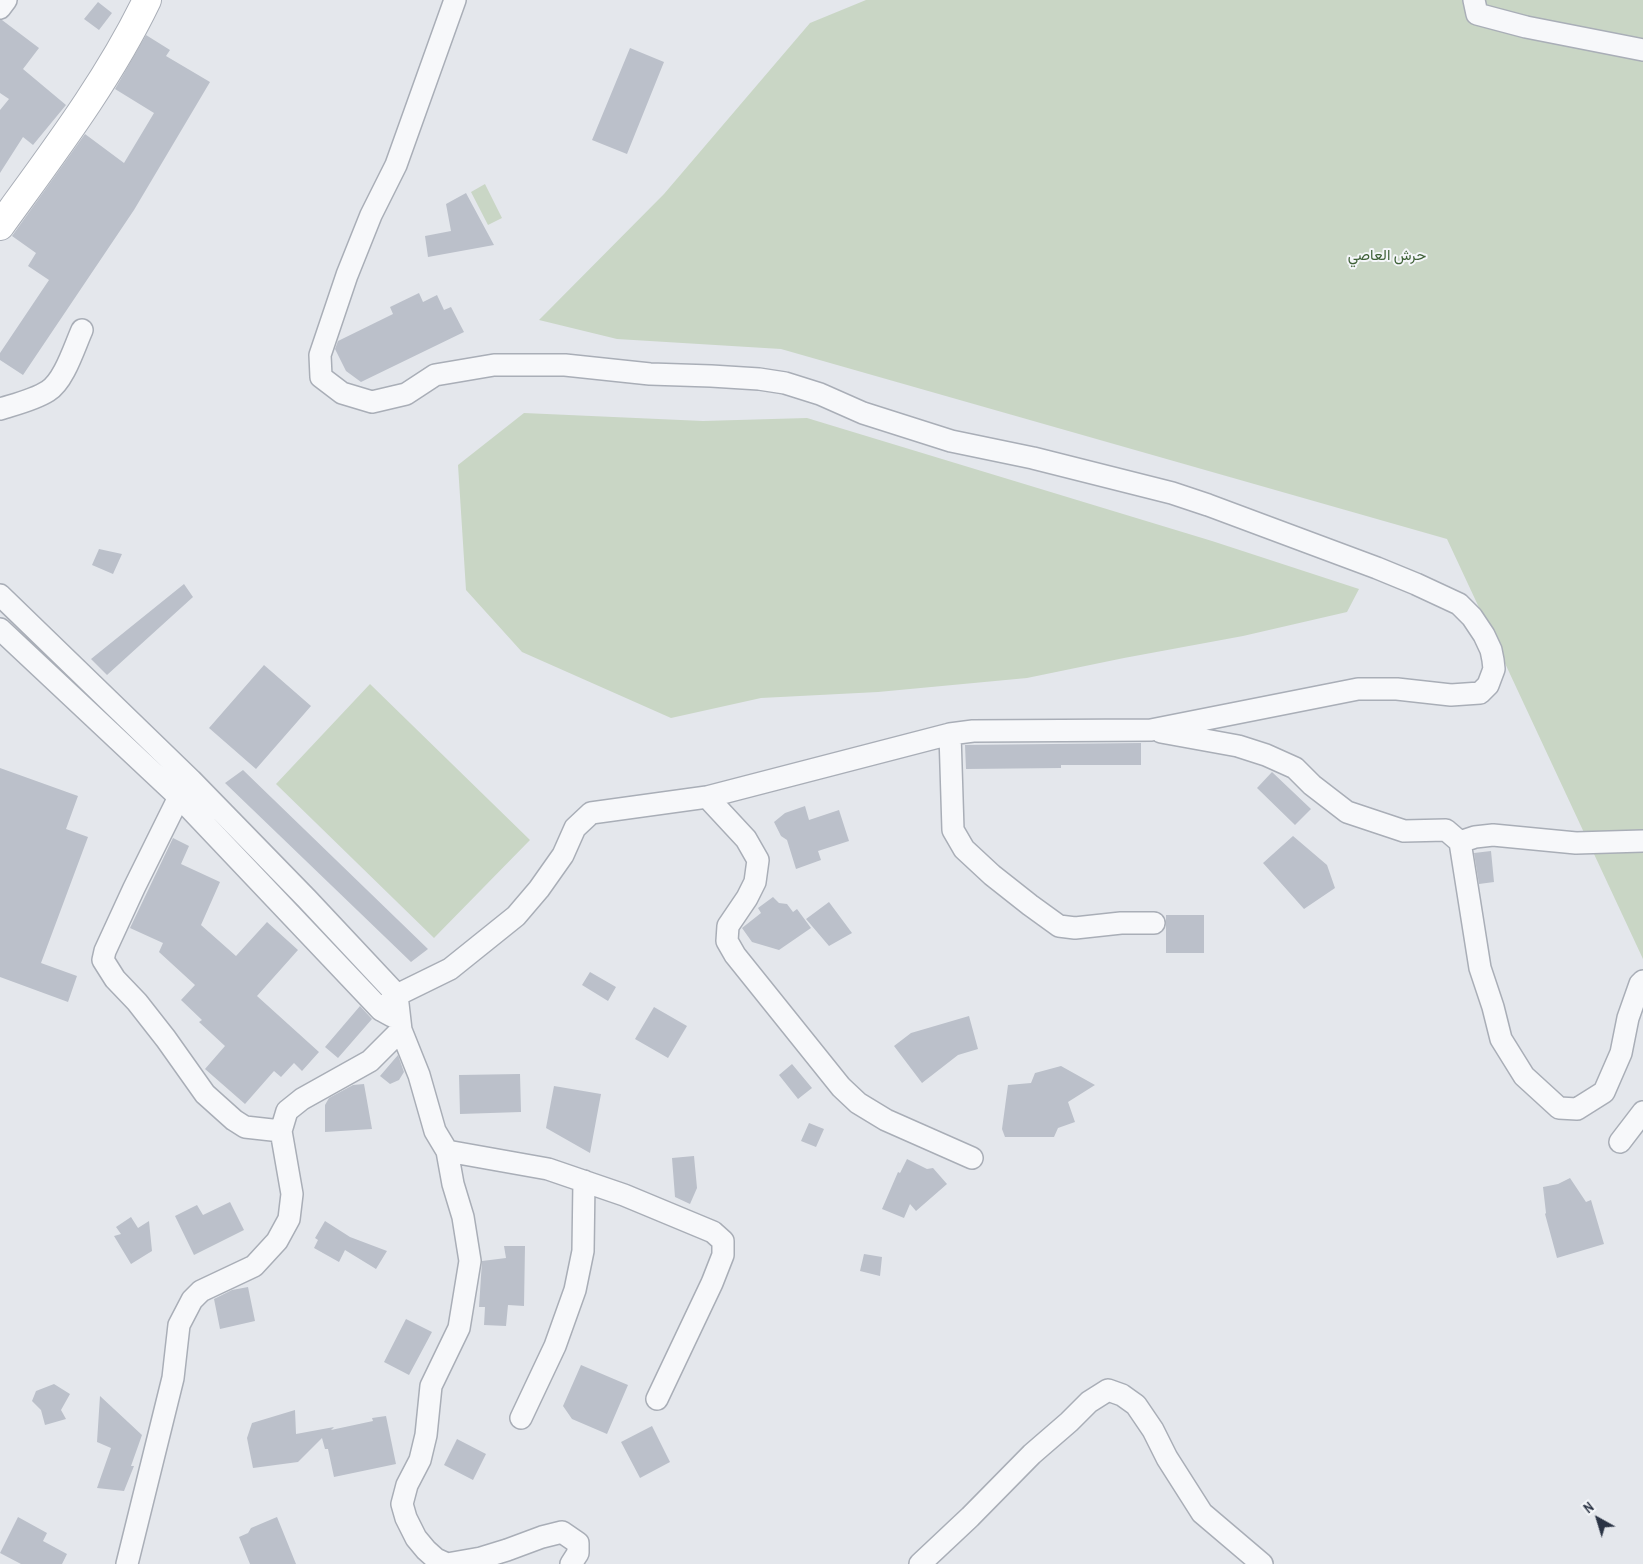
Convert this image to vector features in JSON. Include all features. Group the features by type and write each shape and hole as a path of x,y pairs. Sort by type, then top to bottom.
{"street":[{"path":"0,8 6,0"},
{"path":"0,226 49,158 104,76 147,0"},
{"path":"455,0 396,165 371,215 347,275 320,355 321,377 342,393 372,402 406,394 434,375 494,366 566,365 650,374 721,376 784,383 820,394 862,413 951,440 1094,473 1190,499 1377,568 1458,604 1472,616 1484,634 1491,650 1494,669 1488,685 1480,693 1451,695 1397,689 1358,689 1151,730"},
{"path":"1474,0 1477,14 1526,27 1643,50"},
{"path":"0,408 38,396 55,386 82,330"},
{"path":"0,595 185,789 292,916 394,1020 419,1075 435,1131 447,1151 453,1184 463,1217 470,1261 459,1328 431,1386 426,1435 420,1460 407,1485 402,1504 406,1518 416,1538 426,1550 436,1559 447,1564 481,1558 562,1532 578,1543 578,1553 571,1564"},
{"path":"0,629 185,789 307,899 398,995"},
{"path":"398,995 450,969 516,916 540,890 563,855 575,828 590,813 707,798 950,734 973,731 1151,730 1238,746 1295,768 1312,785 1347,812 1404,831 1446,830 1460,842 1480,968 1501,1039 1524,1076 1560,1108 1577,1109 1604,1092 1621,1053 1628,1018 1640,984 1643,981"},
{"path":"950,734 953,830 964,849 992,875 1059,926 1074,928 1121,923 1154,923"},
{"path":"185,789 134,888 105,951 103,960 114,979 137,1002 166,1039 204,1094 245,1127 281,1131"},
{"path":"707,798 746,840 758,860 756,882 728,926 728,941 735,955 840,1087 858,1103 886,1120 972,1158"},
{"path":"1460,842 1475,837 1494,835 1576,844 1643,841"},
{"path":"292,916 307,899"},
{"path":"127,1564 173,1378 179,1325 192,1300 201,1291 254,1266 277,1241 289,1219 292,1194 281,1131 287,1111 302,1099 370,1061 394,1020 398,995"},
{"path":"1620,1142 1643,1112"},
{"path":"447,1151 548,1169 624,1195 713,1232 723,1241 723,1256 712,1283 657,1399"},
{"path":"521,1418 555,1346 575,1290 584,1251 584,1181"},
{"path":"920,1564 970,1517 1032,1454 1089,1402 1108,1390 1122,1395 1136,1405 1152,1430 1166,1458 1202,1513 1262,1564"}],"green space":[{"name":"حرش العاصي","path":"866,0 1643,0 1643,959 1447,539 781,349 617,339 539,320 664,194 810,23"},
{"path":"485,184 502,218 488,225 471,192"},
{"path":"524,413 703,421 807,418 1212,541 1359,589 1347,612 1243,636 1027,678 878,692 761,698 671,718 522,652 466,590 458,465"},
{"path":"370,684 530,840 434,938 276,784"}],"building":[{"path":"98,2 112,13 99,30 84,19"},
{"path":"0,20 39,48 23,69 66,105 33,145 23,137 0,173 0,110 9,99 0,93"},
{"path":"146,35 170,50 166,56 210,82 134,210 23,375 0,360 0,353 49,280 28,266 36,253 12,236 85,134 124,163 154,113 115,89"},
{"path":"630,48 664,62 627,154 592,140"},
{"path":"466,193 494,245 428,257 425,236 451,231 446,204"},
{"path":"419,293 423,302 437,295 444,310 451,307 464,332 361,382 346,371 335,349 338,341 393,314 390,307"},
{"path":"99,549 122,554 113,574 92,565"},
{"path":"184,584 193,597 107,675 91,659"},
{"path":"264,665 311,706 256,769 209,728"},
{"path":"1141,743 1141,765 1061,765 1061,768 966,769 965,745"},
{"path":"0,768 78,796 66,829 88,837 41,963 77,976 68,1002 0,977"},
{"path":"243,770 428,949 411,962 225,783"},
{"path":"1272,772 1311,809 1295,825 1257,788"},
{"path":"805,806 809,820 839,810 849,841 818,851 821,860 796,869 787,840 781,836 774,822 785,813"},
{"path":"1293,836 1327,865 1335,888 1304,909 1263,863"},
{"path":"173,838 189,846 181,864 220,882 201,925 236,956 267,922 298,950 257,996 319,1052 302,1071 294,1063 281,1077 274,1071 245,1104 205,1069 225,1046 199,1022 202,1020 181,1000 195,985 159,952 163,943 130,928"},
{"path":"1491,851 1494,882 1479,884 1474,853"},
{"path":"773,897 779,903 787,904 793,912 797,909 811,928 779,950 752,942 742,928 761,913 758,908"},
{"path":"829,902 852,933 829,946 806,919"},
{"path":"1166,915 1204,915 1204,953 1166,953"},
{"path":"590,972 616,987 608,1001 582,985"},
{"path":"360,1006 372,1019 338,1058 325,1047"},
{"path":"654,1007 687,1026 668,1058 635,1039"},
{"path":"969,1016 978,1049 958,1055 922,1083 894,1046 911,1033"},
{"path":"398,1055 404,1072 399,1080 390,1084 380,1076"},
{"path":"792,1064 812,1088 798,1099 779,1075"},
{"path":"1061,1066 1095,1085 1068,1102 1075,1122 1058,1128 1054,1137 1005,1137 1002,1129 1008,1085 1031,1083 1035,1073"},
{"path":"520,1074 521,1112 460,1114 459,1075"},
{"path":"364,1084 372,1129 325,1132 325,1105 329,1098 353,1085"},
{"path":"554,1086 601,1094 590,1153 546,1128"},
{"path":"809,1123 824,1129 816,1147 801,1141"},
{"path":"694,1156 697,1188 690,1204 675,1197 672,1158"},
{"path":"907,1159 927,1169 933,1168 947,1184 916,1211 910,1204 904,1218 882,1209 898,1172 900,1173"},
{"path":"1570,1178 1586,1202 1591,1200 1604,1244 1557,1258 1545,1214 1543,1187 1558,1184"},
{"path":"230,1202 244,1230 194,1255 175,1216 197,1205 203,1215"},
{"path":"131,1217 138,1228 149,1221 152,1251 131,1264 114,1236 121,1234 116,1227"},
{"path":"325,1221 350,1237 387,1251 376,1269 345,1250 339,1262 314,1248 318,1240 315,1238"},
{"path":"504,1246 525,1246 524,1306 508,1305 506,1326 484,1325 485,1307 479,1307 482,1261 506,1258"},
{"path":"864,1254 882,1257 880,1276 860,1271"},
{"path":"248,1287 255,1321 220,1329 214,1299 232,1290"},
{"path":"406,1319 432,1332 409,1375 384,1362"},
{"path":"581,1365 628,1385 607,1434 572,1419 563,1406"},
{"path":"54,1384 70,1394 61,1410 66,1419 45,1425 41,1410 32,1401 36,1391"},
{"path":"100,1396 142,1435 131,1466 134,1466 124,1491 97,1488 111,1448 97,1442"},
{"path":"295,1410 296,1434 334,1427 331,1430 373,1421 372,1418 386,1416 396,1464 334,1477 328,1449 325,1449 322,1438 298,1462 253,1468 247,1438 252,1423"},
{"path":"652,1426 670,1462 640,1478 621,1442"},
{"path":"457,1439 486,1454 473,1480 444,1465"},
{"path":"18,1517 47,1533 43,1541 67,1554 62,1564 21,1564 0,1553"},
{"path":"277,1517 296,1564 250,1564 239,1537 248,1533 251,1528"}]}
